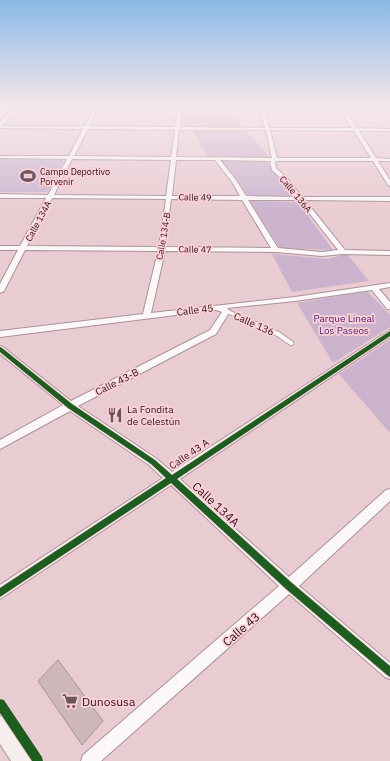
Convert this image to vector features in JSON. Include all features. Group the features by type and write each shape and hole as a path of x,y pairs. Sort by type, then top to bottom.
{"main road":[{"path":"0,726 24,761"}],"street":[{"name":"Calle 134A","path":"0,291 79,143"},
{"name":"Calle 134-B","path":"146,316 162,249 170,197 172,158 175,143"},
{"name":"Calle 136A","path":"271,143 275,159 272,162 274,169 286,180 343,252"},
{"path":"364,143 390,184"},
{"path":"0,157 390,160"},
{"path":"216,158 234,181 276,250"},
{"name":"Calle 49","path":"0,196 390,199"},
{"name":"Calle 47","path":"0,248 276,250 322,254 343,252 390,253"},
{"name":"Calle 45","path":"0,334 146,316 221,309 390,285"},
{"path":"374,287 390,307"},
{"name":"Calle 43-B","path":"0,445 70,406 213,332 221,309"},
{"name":"Calle 43 A","path":"0,593 390,333"},
{"name":"Calle 134A","path":"1,350 70,406 153,462 289,586 390,672"},
{"name":"Calle 43","path":"90,761 289,586 390,494"}],"lane":[{"name":"Calle 136","path":"221,309 278,334 291,343"}],"green space":[{"path":"199,143 256,143 270,158 208,157"},
{"name":"Campo Deportivo Porvenir","path":"0,159 64,161 48,192 0,192"},
{"path":"221,161 266,161 293,197 247,195 238,181"},
{"path":"250,201 298,202 333,250 280,248"},
{"name":"Parque Lineal Los Paseos","path":"272,254 327,259 347,254 369,281 292,292"},
{"name":"Parque Lineal Los Paseos","path":"367,291 390,315 390,327 333,363 297,303"},
{"name":"Parque Lineal Los Paseos","path":"390,340 390,433 339,374"}],"building":[{"name":"Dunosusa","path":"58,660 103,721 82,745 38,681"}],"cycle path":[{"path":"0,593 390,333"},
{"path":"0,349 70,406 153,462 289,586 390,672"},
{"path":"0,704 38,761"}],"place":[{"name":"Campo Deportivo Porvenir","path":"28,176"},
{"name":"La Fondita de Celestún","path":"115,415"},
{"name":"Dunosusa","path":"70,701"}]}
